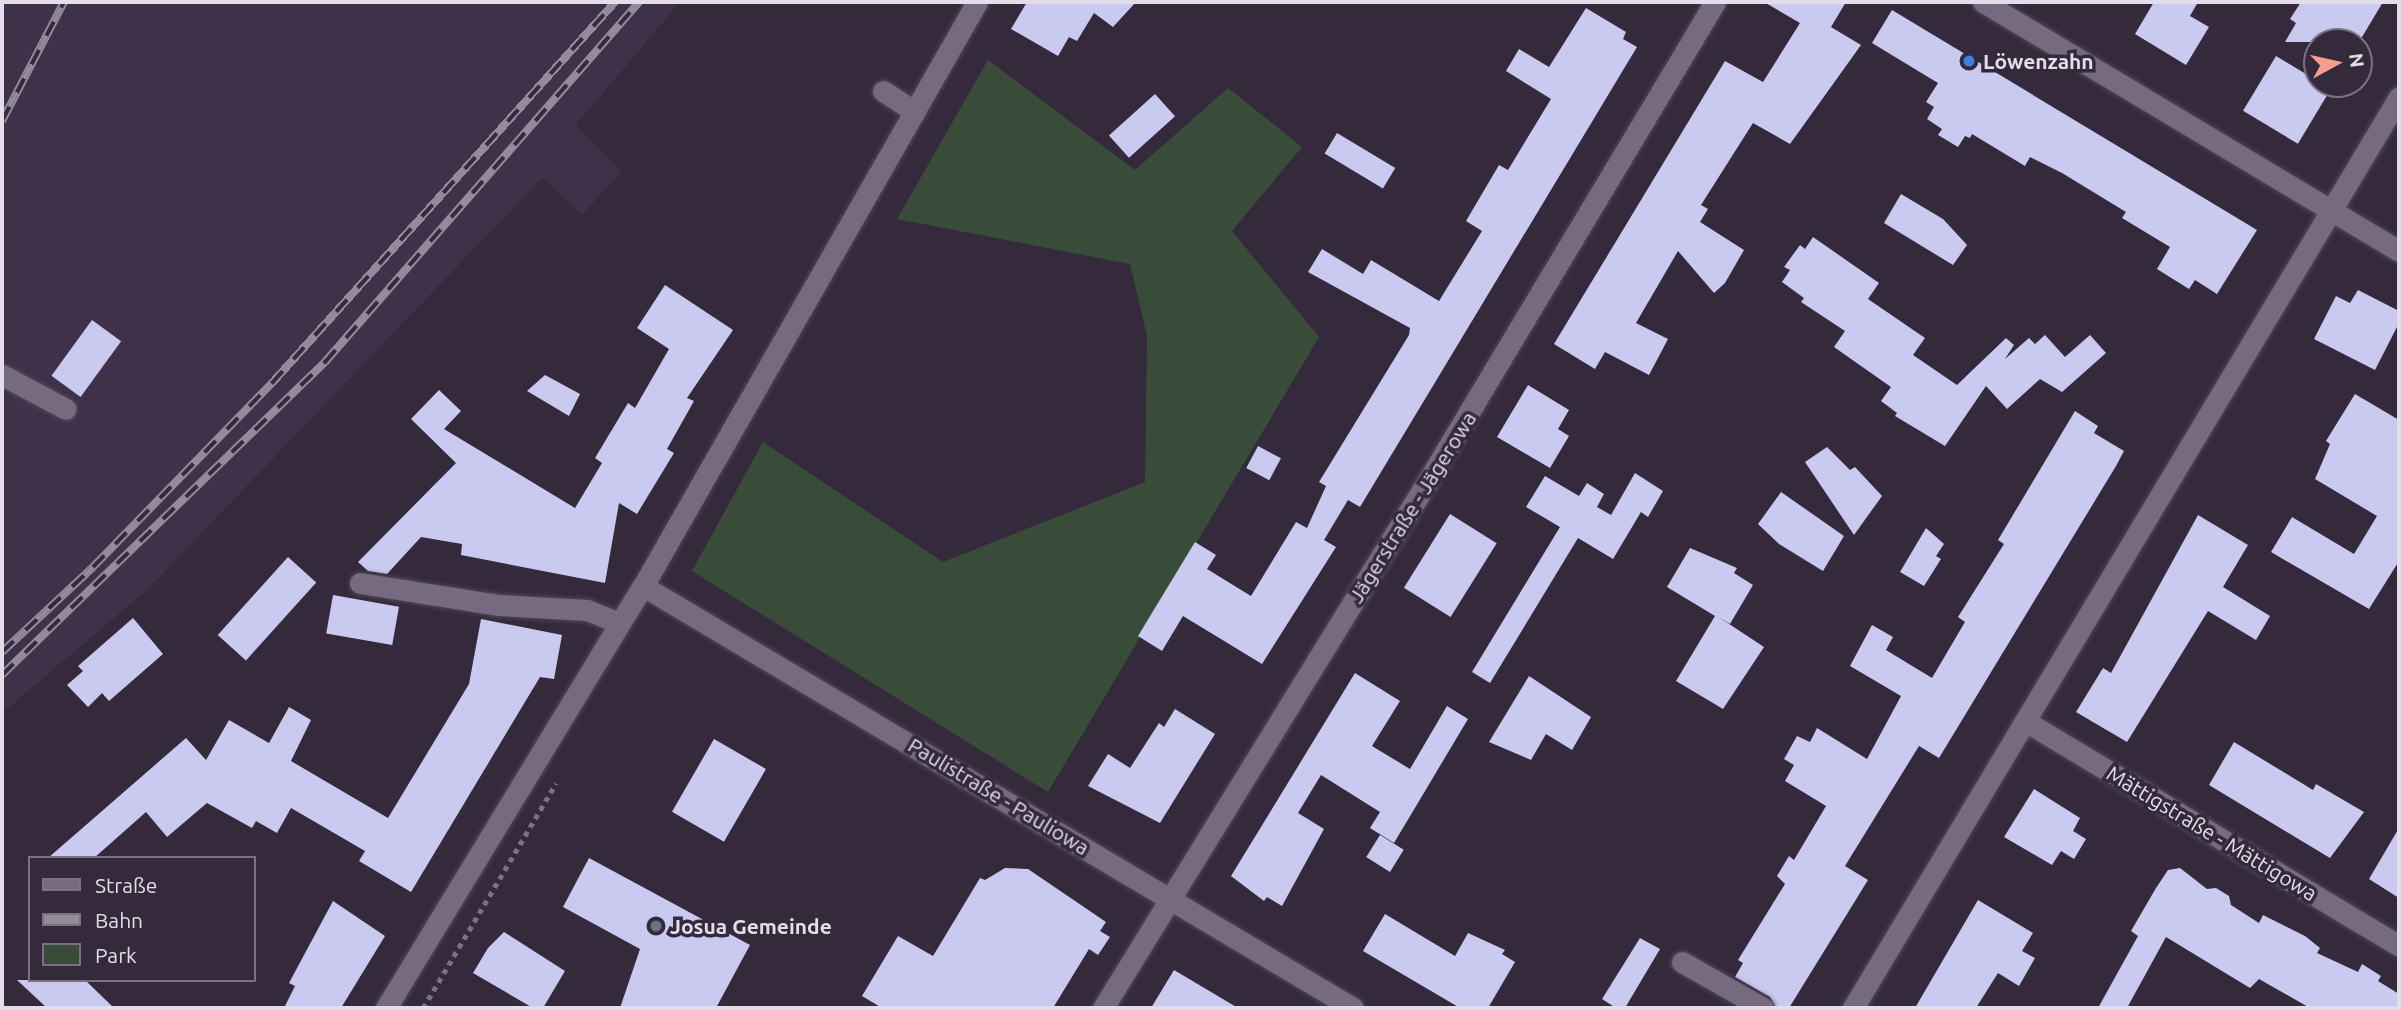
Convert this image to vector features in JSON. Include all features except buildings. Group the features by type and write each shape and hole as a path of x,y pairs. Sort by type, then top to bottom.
{"street":[{"path":"386,1008 643,586 977,2"},
{"name":"Jägerstraße - Jägerowa","path":"1103,1008 1438,464 1715,2"},
{"path":"1983,2 2399,251"},
{"path":"883,91 915,111"},
{"path":"1853,1008 2399,97"},
{"path":"2,375 66,409"},
{"path":"360,583 499,605 587,610 619,622"},
{"name":"Paulistraße - Pauliowa","path":"643,586 1353,1008"},
{"name":"Mättigstraße - Mättigowa","path":"2025,721 2399,946"},
{"path":"1682,962 1763,1008"}],"path":[{"path":"423,1008 561,774"}],"shaded area":[{"path":"2,2 680,2 576,125 622,171 582,215 543,177 147,590 2,713"}],"green space":[{"path":"988,60 1135,170 1228,88 1302,147 1232,231 1319,337 1048,792 692,571 763,442 943,562 1145,482 1147,336 1130,264 897,219"}],"railway":[{"path":"2,121 64,2"},
{"path":"2,652 93,567 272,383 615,2"},
{"path":"2,675 325,362 639,2"}],"place":[{"name":"Löwenzahn","path":"1969,61"},
{"name":"Josua Gemeinde","path":"656,926"}]}
